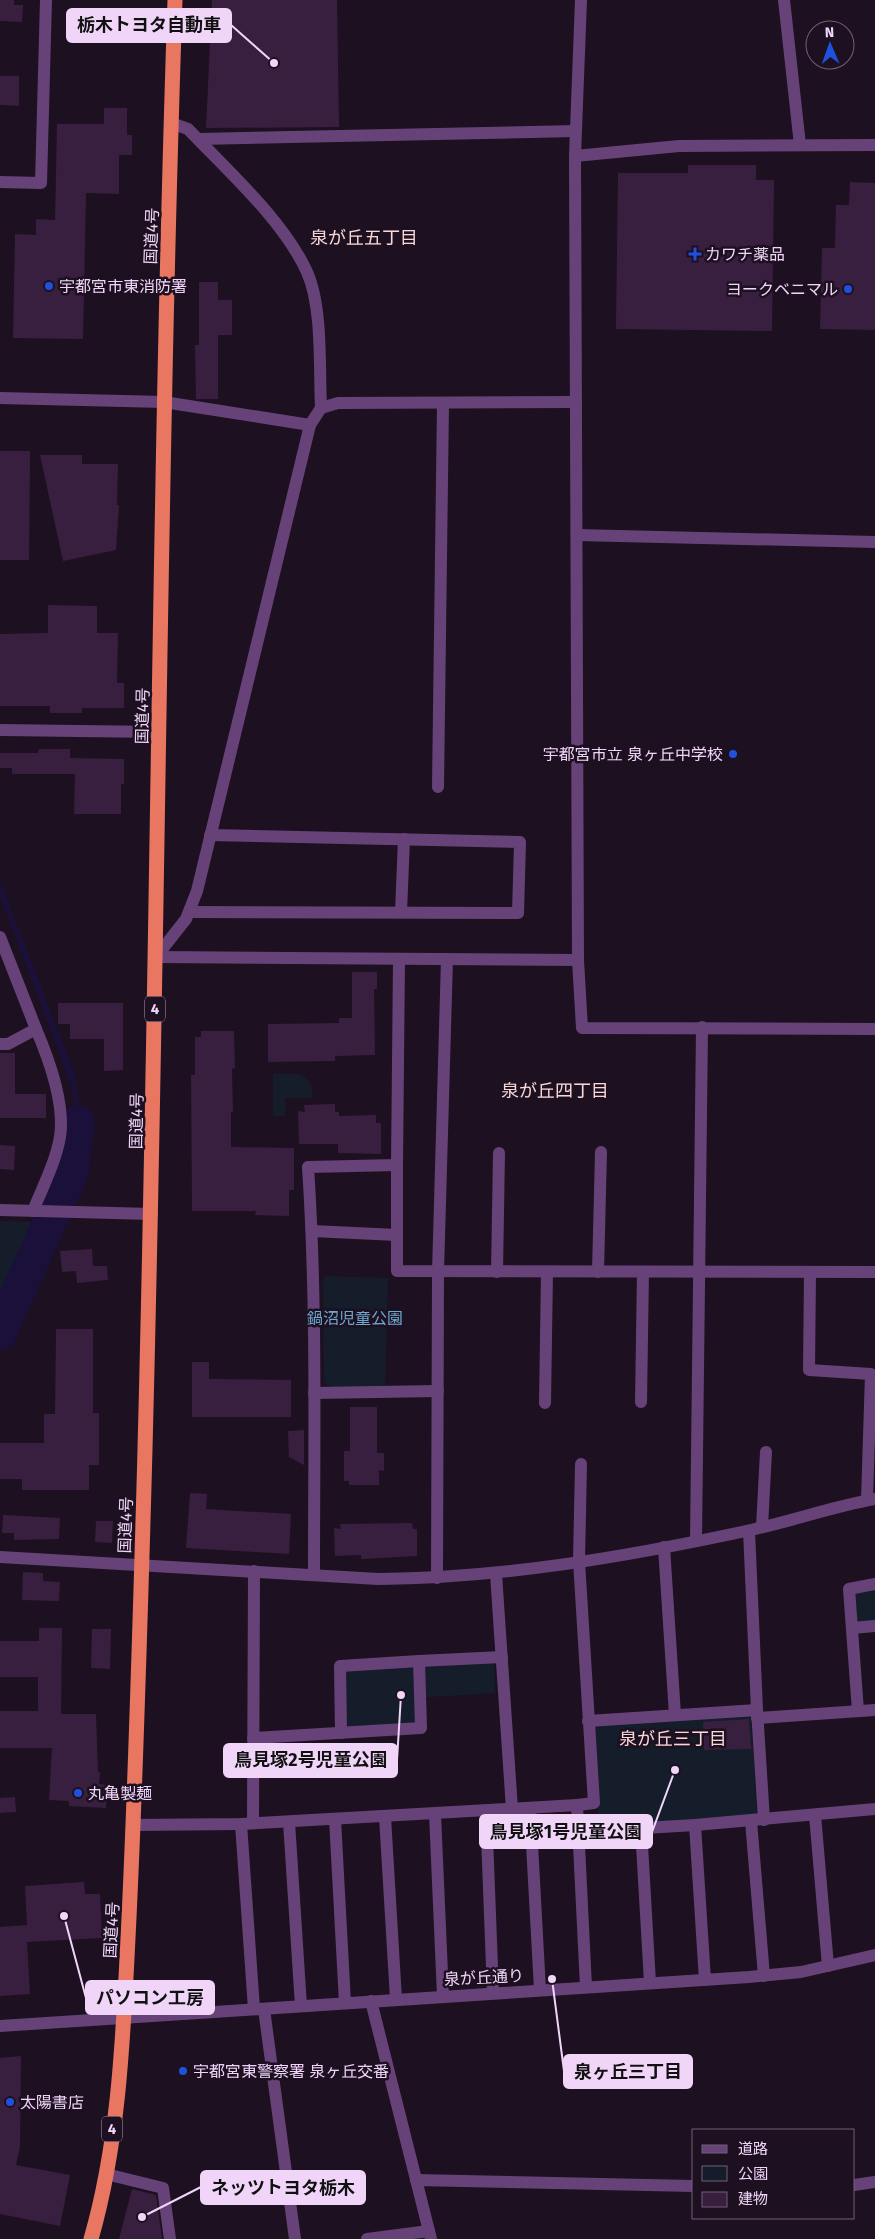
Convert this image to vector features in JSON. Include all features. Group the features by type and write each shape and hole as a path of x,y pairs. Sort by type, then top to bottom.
{"highway":[{"name":"国道4号","path":"91,2239 106,2174 120,2074 133,1825 152,1214 164,402 176,0"}],"street":[{"path":"0,182 41,183 46,0"},
{"path":"581,0 576,131 576,402 578,960 582,1028 875,1029"},
{"path":"784,0 800,145"},
{"path":"156,957 186,919 197,891 310,425 321,408 317,312 307,273 284,233 188,129 171,123"},
{"path":"198,139 576,131"},
{"path":"576,156 679,146 875,145"},
{"path":"0,398 164,402 310,425"},
{"path":"321,408 338,403 576,402"},
{"path":"438,788 443,403"},
{"path":"577,535 875,542"},
{"path":"0,730 159,732"},
{"path":"188,912 518,913 520,842 210,835"},
{"path":"401,912 404,840"},
{"path":"0,940 47,1056 56,1085 61,1127 53,1162 33,1211"},
{"path":"156,957 578,960"},
{"path":"399,959 397,1271 875,1272"},
{"path":"437,1578 438,1272 447,959"},
{"path":"696,1541 702,1027"},
{"path":"0,1044 8,1044 36,1029"},
{"path":"598,1272 601,1152"},
{"path":"497,1272 499,1153"},
{"path":"314,1575 312,1231 308,1167 397,1165"},
{"path":"0,1210 152,1214"},
{"path":"312,1231 397,1235"},
{"path":"545,1403 546,1272"},
{"path":"641,1402 643,1272"},
{"path":"0,1557 378,1579 437,1578 496,1574 664,1547 749,1530 871,1500 871,1374 809,1370 810,1272"},
{"path":"314,1393 438,1391"},
{"path":"762,1527 766,1452"},
{"path":"133,1825 290,1822 594,1803 579,1561 581,1464"},
{"path":"749,1530 757,1714 758,1820 764,1976"},
{"path":"664,1547 675,1715"},
{"path":"254,1571 253,1738 247,1824 259,2009 295,2239"},
{"path":"496,1574 512,1809"},
{"path":"858,1711 849,1589 875,1584"},
{"path":"852,1628 875,1626"},
{"path":"341,1733 340,1666 502,1657"},
{"path":"253,1738 421,1728 419,1661"},
{"path":"588,1721 675,1715 875,1710"},
{"path":"577,1804 586,1987"},
{"path":"530,1808 540,1990"},
{"path":"577,1832 695,1825 875,1809"},
{"path":"486,1811 493,1993"},
{"path":"436,1814 443,1996"},
{"path":"815,1815 828,1966"},
{"path":"385,1817 396,1999"},
{"path":"335,1819 345,2003"},
{"path":"290,1822 301,2006"},
{"path":"695,1825 705,1980"},
{"path":"641,1828 650,1983"},
{"name":"泉が丘通り","path":"0,2026 764,1976 800,1972 875,1955"},
{"path":"371,2001 430,2235 374,2238"},
{"path":"106,2174 163,2188 170,2239"},
{"path":"416,2180 692,2186"},
{"path":"855,2185 875,2182"}],"green space":[{"path":"273,1074 295,1074 306,1078 312,1089 313,1098 285,1098 285,1116 273,1116"},
{"path":"0,1221 38,1222 0,1308"},
{"name":"鍋沼児童公園","path":"325,1276 388,1278 385,1386 331,1387 324,1382 323,1278"},
{"path":"875,1589 875,1621 856,1623 854,1593"},
{"path":"494,1662 495,1693 416,1698 418,1725 346,1728 345,1670"},
{"path":"751,1715 757,1816 599,1826 593,1724"}],"shaded area":[{"path":"0,880 75,1075 80,1114 79,1138 75,1158 65,1188 60,1185 68,1160 74,1124 72,1086 0,896"},
{"path":"42,1230 49,1233 0,1340 0,1323"}],"building":[{"path":"0,0 14,0 14,5 23,5 22,22 0,21"},
{"path":"212,0 337,0 339,127 206,128"},
{"path":"0,76 19,76 19,106 0,105"},
{"path":"104,108 127,108 127,135 132,135 132,155 119,155 119,194 86,193 83,339 13,338 15,234 36,235 36,219 55,220 57,124 104,124"},
{"name":"カワチ薬品","path":"688,165 756,165 756,180 774,180 772,331 616,329 618,173 688,173"},
{"name":"ヨークベニマル","path":"850,182 875,183 875,330 820,329 822,248 835,248 836,205 849,205"},
{"path":"199,282 218,282 218,300 232,300 232,335 218,335 218,399 196,399 195,345 199,345"},
{"path":"0,451 30,451 29,560 0,560"},
{"path":"40,455 82,455 82,464 118,464 117,505 119,505 116,550 63,561"},
{"path":"48,605 97,606 97,633 118,633 117,683 124,683 124,708 82,708 82,713 50,713 50,706 0,706 0,634 48,633"},
{"path":"39,749 70,749 70,758 124,759 124,784 121,784 121,814 74,814 75,774 12,774 12,768 0,768 0,753 38,753"},
{"path":"352,972 377,972 377,989 374,989 375,1055 335,1056 335,1061 268,1062 268,1024 339,1023 339,1018 352,1018"},
{"path":"58,1003 123,1003 123,1070 104,1071 104,1039 70,1039 70,1024 58,1024"},
{"path":"201,1031 234,1031 235,1068 232,1069 233,1112 231,1112 231,1147 294,1148 294,1190 289,1190 289,1216 255,1215 256,1211 192,1211 191,1075 195,1075 195,1037 201,1037"},
{"path":"0,1053 15,1053 15,1094 46,1094 46,1118 0,1118"},
{"path":"335,1104 335,1112 339,1112 339,1116 376,1115 376,1123 381,1123 381,1154 338,1153 338,1144 299,1144 298,1111 305,1112 304,1105"},
{"path":"0,1145 15,1146 14,1170 0,1169"},
{"path":"92,1249 93,1266 107,1266 108,1280 77,1283 76,1271 62,1272 60,1251"},
{"path":"56,1329 93,1329 93,1413 99,1413 99,1465 89,1465 89,1490 22,1490 22,1479 0,1479 0,1443 44,1443 44,1414 55,1414"},
{"path":"192,1362 209,1362 209,1379 291,1380 291,1417 192,1417"},
{"path":"350,1407 377,1407 377,1453 384,1453 384,1471 379,1470 379,1485 349,1485 349,1481 344,1481 344,1451 350,1451"},
{"path":"304,1430 304,1465 289,1457 288,1431"},
{"path":"190,1493 207,1494 206,1509 291,1514 289,1554 186,1548"},
{"path":"3,1515 60,1518 59,1539 14,1540 14,1533 2,1533"},
{"path":"96,1521 113,1521 112,1543 95,1542"},
{"path":"412,1523 413,1529 417,1529 417,1556 361,1559 361,1555 335,1556 334,1528 341,1529 340,1524"},
{"path":"23,1572 43,1573 43,1581 60,1582 59,1601 22,1600"},
{"path":"39,1628 62,1628 61,1714 96,1714 98,1772 100,1772 99,1784 107,1785 106,1808 69,1806 69,1801 49,1800 52,1748 0,1748 0,1711 38,1711 38,1677 0,1677 0,1641 39,1641"},
{"path":"92,1629 111,1629 110,1669 91,1668"},
{"path":"749,1719 751,1749 704,1750 703,1722"},
{"path":"15,1797 16,1812 0,1813 0,1798"},
{"path":"84,1882 85,1894 100,1894 102,1938 27,1942 30,1994 0,1996 0,1927 27,1925 25,1886"},
{"path":"21,2056 20,2147 16,2165 70,2175 60,2226 0,2214 0,2058"},
{"path":"132,2189 156,2195 162,2239 119,2239"}],"waterway":[{"path":"0,1333 71,1174 78,1122"}],"place":[{"name":"栃木トヨタ自動車","path":"274,63"},
{"name":"カワチ薬品","path":"695,254"},
{"name":"宇都宮市東消防署","path":"49,286"},
{"name":"ヨークベニマル","path":"848,289"},
{"name":"宇都宮市立 泉ヶ丘中学校","path":"733,754"},
{"name":"鳥見塚2号児童公園","path":"401,1695"},
{"name":"鳥見塚1号児童公園","path":"675,1770"},
{"name":"丸亀製麺","path":"78,1793"},
{"name":"パソコン工房","path":"64,1916"},
{"name":"泉ヶ丘三丁目","path":"552,1979"},
{"name":"宇都宮東警察署 泉ヶ丘交番","path":"183,2071"},
{"name":"太陽書店","path":"10,2102"},
{"name":"ネッツトヨタ栃木","path":"142,2217"}],"district":[{"name":"泉が丘五丁目","path":"364,238"},
{"name":"泉が丘四丁目","path":"555,1091"},
{"name":"泉が丘三丁目","path":"673,1739"}]}
